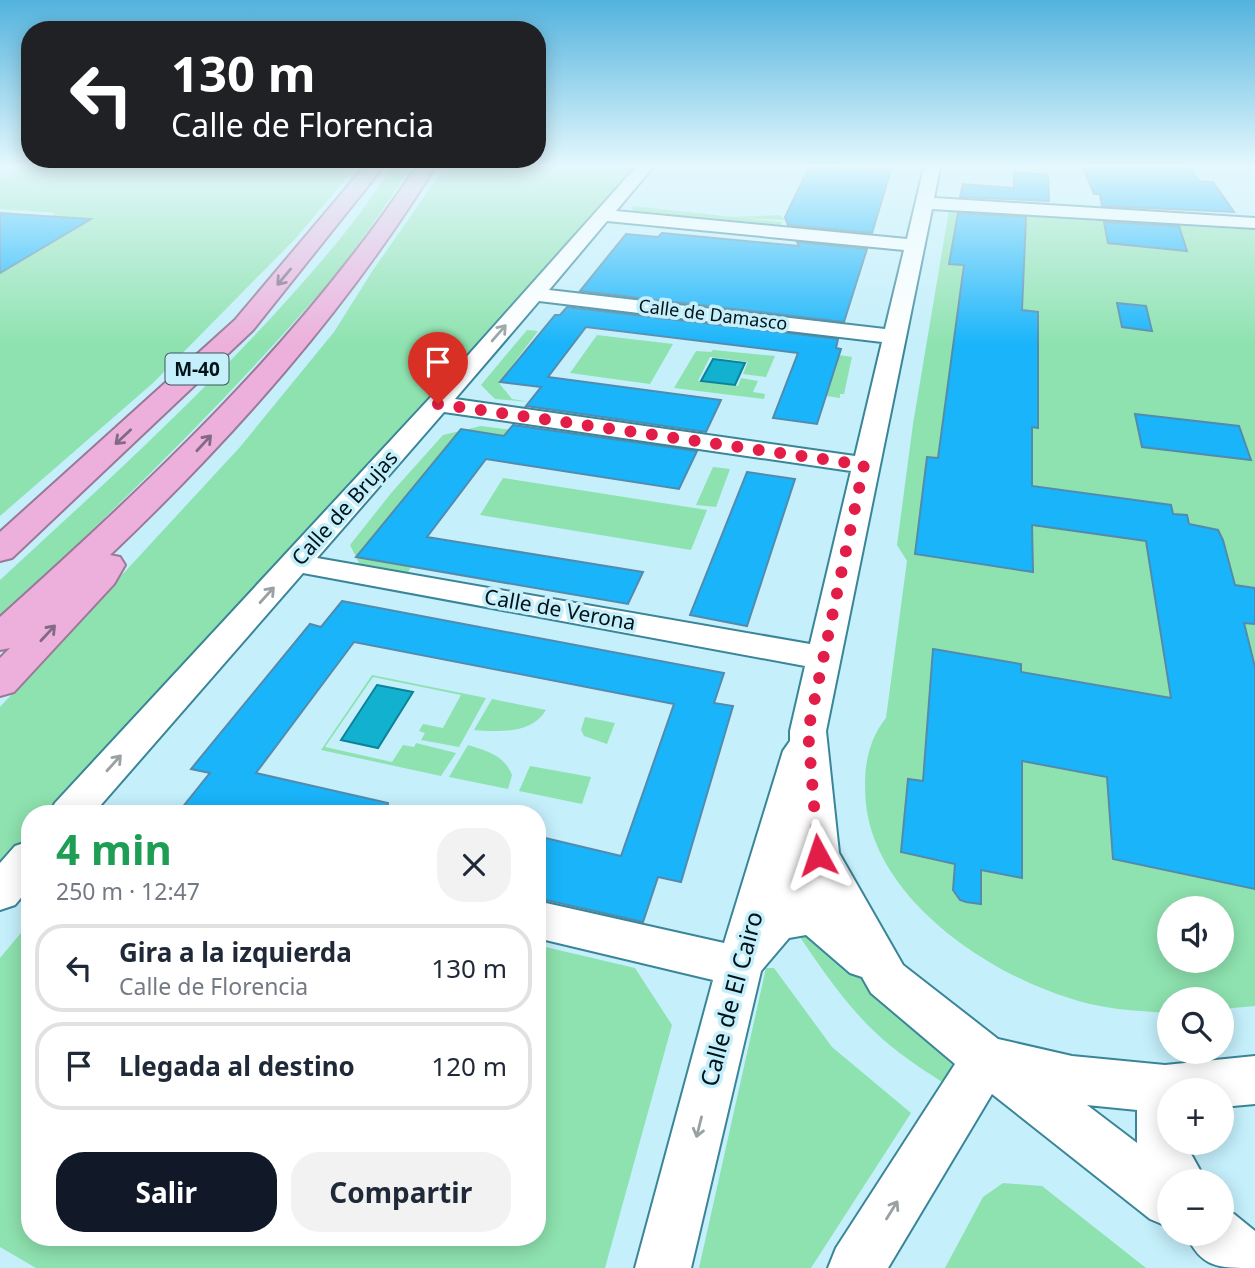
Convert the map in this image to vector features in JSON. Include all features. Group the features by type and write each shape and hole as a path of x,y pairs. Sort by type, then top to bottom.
{"highway":[{"name":"M-40","path":"0,551 244,325 325,226"},
{"name":"M-40","path":"0,638 197,452 312,324 386,226"},
{"path":"0,682 101,576 138,508"}],"street":[{"name":"Calle de Brujas","path":"78,805 438,404 591,226"},
{"path":"718,226 915,245"},
{"path":"887,979 818,855 808,731 864,465 919,226"},
{"name":"Calle de Damasco","path":"532,294 894,337"},
{"path":"438,404 864,465"},
{"name":"Calle de Verona","path":"296,563 824,657"},
{"name":"Calle de El Cairo","path":"663,1268 739,966 808,731"},
{"path":"779,830 785,856 811,916 831,927 887,979 1157,1191"},
{"path":"0,892 21,868"},
{"path":"546,921 739,966 776,922 811,916"},
{"path":"986,1059 1072,1080 1157,1089"},
{"path":"856,1268 986,1059"},
{"path":"1234,1082 1255,1080"}],"green space":[{"path":"80,226 306,226 153,383 0,516 0,273"},
{"path":"350,226 370,226 324,288 197,426 0,619 0,580 218,374"},
{"path":"404,226 586,226 68,805 21,805 21,858 0,881 0,707 240,447 334,332"},
{"path":"946,226 1196,226 1255,230 1255,1006 1234,1008 1234,987 1157,987 1157,1012 1081,1002 1003,970 970,950 912,900 890,870 874,838 866,804 865,781 870,748 886,718 907,561 897,545 913,424"},
{"path":"527,330 538,331 499,383 512,399 530,402 495,399 481,385"},
{"path":"597,335 673,344 650,384 570,373"},
{"path":"696,351 775,356 766,377 743,374 748,362 710,357 698,381 738,386 741,378 758,381 753,392 765,394 764,399 674,388"},
{"path":"839,355 852,357 844,394 840,394 840,398 826,396"},
{"path":"481,426 543,434 537,440 483,433 452,441 368,543 383,562 411,567 405,578 363,571 350,545 392,492 443,435"},
{"path":"713,467 730,469 716,507 696,505"},
{"path":"503,478 707,510 691,550 480,515"},
{"path":"372,675 486,698 459,747 421,740 425,733 419,731 423,724 443,728 461,695 373,677 325,747 392,762 403,745 414,747 416,743 456,753 441,776 321,750"},
{"path":"492,699 546,710 532,724 514,730 474,730"},
{"path":"585,717 615,723 607,744 584,736 581,730"},
{"path":"468,745 500,758 512,775 508,789 449,777"},
{"path":"530,766 591,777 582,804 519,791"},
{"path":"791,924 813,926 880,1000 953,1065 942,1082 900,1053 864,1021 830,981"},
{"path":"21,933 21,1246 546,1246 546,947 635,968 672,1025 605,1268 36,1268 0,1247 0,958"},
{"path":"766,968 774,968 832,1047 911,1113 811,1268 699,1268"},
{"path":"1003,1183 1042,1186 1146,1268 945,1268 983,1197"}],"water":[{"path":"713,359 745,363 735,385 701,381"},
{"path":"377,685 413,692 378,748 341,740"}],"building":[{"path":"0,226 79,226 0,273"},
{"path":"800,226 874,226 872,233"},
{"path":"956,226 1026,226 1022,310 1038,312 1038,428 1032,427 1032,486 1171,505 1173,514 1187,515 1189,524 1218,530 1235,585 1255,588 1255,624 1244,623 1255,667 1255,889 1113,859 1107,777 1022,761 1022,878 981,870 981,904 966,902 960,900 953,890 955,864 901,852 908,779 923,781 933,649 1021,664 1021,672 1171,698 1146,541 1032,525 1033,572 915,554 927,457 938,458 964,265 949,264"},
{"path":"1105,226 1179,226 1187,251 1108,243"},
{"path":"662,233 799,246 797,242 867,249 844,322 580,291 626,234 658,237"},
{"path":"1117,303 1146,306 1152,331 1122,327"},
{"path":"567,307 838,339 836,348 841,349 817,424 773,418 798,353 586,327 548,377 721,400 706,432 526,406 541,387 500,382 555,315 560,315"},
{"path":"1135,414 1239,426 1251,460 1142,447"},
{"path":"513,425 697,451 679,489 486,459 427,537 643,572 628,604 356,557 461,429 504,436"},
{"path":"747,472 795,479 747,626 690,615"},
{"path":"342,601 724,673 714,703 733,706 681,882 658,877 643,922 546,900 546,838 621,856 674,704 354,642 256,773 388,805 184,805 210,773 191,769 310,624 321,627"}],"route":[{"path":"438,404 864,465 808,731 818,855"}]}
